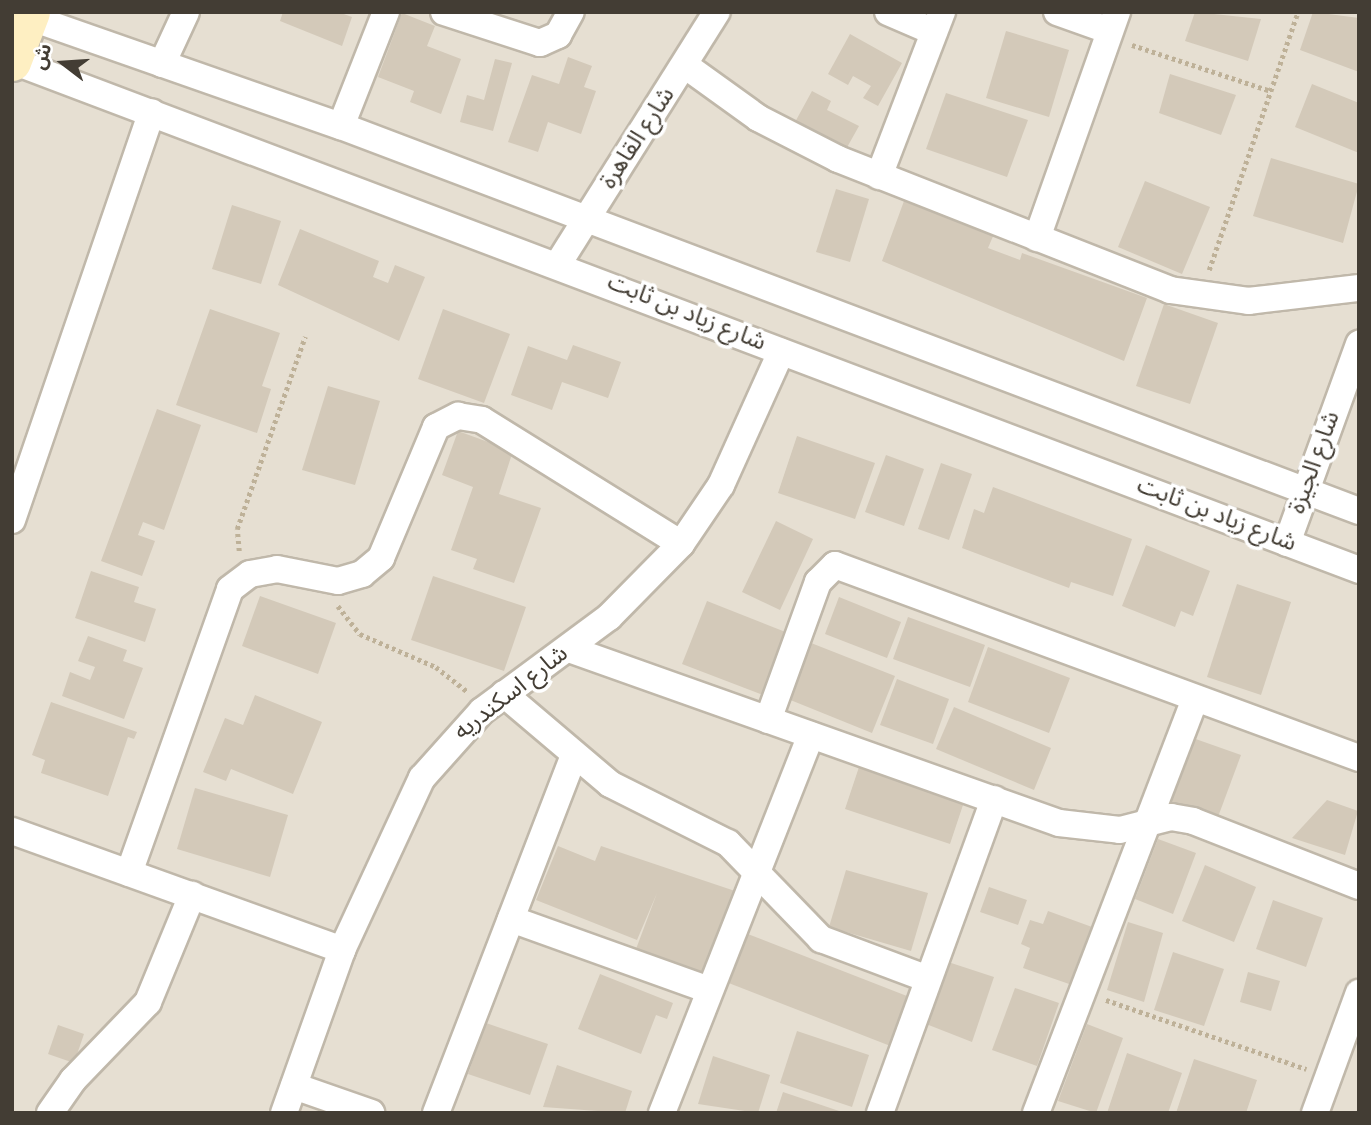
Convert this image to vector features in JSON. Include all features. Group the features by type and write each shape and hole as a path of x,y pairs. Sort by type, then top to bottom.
{"street":[{"path":"162,64 186,12"},
{"path":"341,126 386,12"},
{"path":"444,12 540,43 558,35 571,12"},
{"name":"شارع القاهرة","path":"558,264 686,66 717,12"},
{"path":"879,176 938,22 888,12"},
{"path":"1037,238 1112,27 1057,12"},
{"path":"12,62 30,15 341,126 1359,511"},
{"name":"شارع زياد بن ثابت","path":"12,62 558,264 781,352 1359,570"},
{"path":"686,66 768,124 879,176 1200,298 1248,301 1359,288"},
{"path":"12,520 152,112"},
{"name":"شارع الجيزة","path":"1287,543 1359,344"},
{"name":"شارع اسكندريه","path":"284,1113 342,950 422,778 482,711 569,649 681,544 721,485 781,352"},
{"path":"129,873 218,612 230,589 250,574 277,569 338,581 362,574 380,558 424,448 436,427 458,416 482,419 681,544"},
{"path":"768,720 818,582 835,565 1359,758"},
{"path":"569,649 994,799 1090,830 1149,820 1193,821 1359,886"},
{"path":"504,694 573,758 650,807 728,843 758,869 821,939 928,979"},
{"path":"1036,1113 1195,699"},
{"path":"662,1113 811,735"},
{"path":"436,1113 573,758"},
{"path":"880,1113 994,799"},
{"path":"12,831 342,950"},
{"path":"50,1113 73,1080 148,1002 192,895"},
{"path":"511,919 709,990"},
{"path":"1315,1113 1359,993"},
{"path":"294,1086 371,1113"}],"path":[{"path":"1200,298 1298,12"},
{"path":"1112,27 1271,91"},
{"path":"250,574 237,529 305,337"},
{"path":"338,581 344,621 359,634 436,667 482,711"},
{"path":"1082,992 1328,1077"}],"shaded area":[{"path":"12,12 1359,12 1359,1113 12,1113"}],"building":[{"path":"283,12 338,12 352,17 342,46 280,21"},
{"path":"1195,12 1261,19 1248,61 1185,41"},
{"path":"1313,12 1359,18 1359,72 1300,50"},
{"path":"402,13 435,26 427,46 461,59 441,114 410,102 414,91 378,77"},
{"path":"1006,31 1069,50 1049,117 986,98"},
{"path":"850,34 902,63 878,106 863,98 871,86 853,76 848,85 828,74"},
{"path":"568,57 592,66 584,87 596,91 581,134 548,122 538,152 508,142 532,75 559,84"},
{"path":"495,59 512,63 493,131 460,122 467,95 484,100"},
{"path":"1170,74 1236,95 1221,135 1159,113"},
{"path":"1312,84 1359,103 1359,153 1295,127"},
{"path":"812,91 831,101 827,110 859,126 845,151 794,124"},
{"path":"946,93 1028,120 1007,177 926,149"},
{"path":"1271,158 1359,184 1343,243 1253,216"},
{"path":"1145,181 1210,207 1182,274 1118,247"},
{"path":"836,189 869,199 850,262 816,252"},
{"path":"904,201 994,234 988,248 1020,260 1022,253 1147,298 1124,361 882,261"},
{"path":"232,205 281,221 261,284 212,269"},
{"path":"300,229 379,261 373,277 388,283 395,265 425,277 399,341 278,285"},
{"path":"1164,304 1218,323 1190,404 1136,386"},
{"path":"210,309 280,333 262,386 271,389 257,433 176,405"},
{"path":"443,309 510,334 484,403 418,379"},
{"path":"573,345 621,362 608,398 562,382 552,410 511,395 528,346 567,360"},
{"path":"328,386 380,401 355,485 302,470"},
{"path":"157,409 201,425 164,530 143,522 138,535 155,541 142,576 101,561"},
{"path":"458,431 513,451 499,494 541,508 514,583 473,569 477,559 451,550 473,487 442,475"},
{"path":"797,436 875,463 855,519 778,493"},
{"path":"886,455 924,469 904,526 865,512"},
{"path":"941,463 972,474 949,540 918,529"},
{"path":"993,487 1132,539 1113,596 1071,582 1069,588 962,548 974,509 984,513"},
{"path":"776,521 813,539 780,610 742,592"},
{"path":"1146,545 1210,571 1193,616 1181,611 1175,627 1122,606"},
{"path":"91,571 139,587 134,602 156,609 145,642 75,618"},
{"path":"433,576 526,607 504,671 411,640"},
{"path":"1237,584 1291,602 1261,695 1207,677"},
{"path":"260,596 336,623 318,674 242,646"},
{"path":"839,597 901,622 887,658 825,634"},
{"path":"707,601 788,633 763,695 682,664"},
{"path":"908,617 985,645 970,687 893,659"},
{"path":"88,636 127,650 123,661 143,668 124,719 62,696 70,672 90,680 95,667 78,661"},
{"path":"806,641 895,676 872,733 783,697"},
{"path":"988,647 1070,678 1049,733 968,702"},
{"path":"897,679 949,699 933,744 880,725"},
{"path":"255,695 322,722 293,794 231,769 226,781 203,772 225,718 243,725"},
{"path":"51,702 137,732 134,739 128,737 108,796 41,773 45,760 32,755"},
{"path":"954,707 1051,748 1034,790 936,749"},
{"path":"1190,737 1241,755 1215,825 1164,807"},
{"path":"859,767 964,802 950,844 845,809"},
{"path":"195,788 288,815 270,877 177,849"},
{"path":"1327,800 1358,811 1345,855 1292,838"},
{"path":"1158,839 1196,853 1173,914 1135,899"},
{"path":"558,846 595,861 601,846 735,891 704,974 636,949 657,893 637,940 536,900"},
{"path":"1205,865 1256,887 1234,942 1182,921"},
{"path":"846,870 928,893 911,951 829,927"},
{"path":"989,887 1027,900 1018,925 980,912"},
{"path":"1273,900 1323,918 1306,967 1256,949"},
{"path":"1048,911 1092,927 1072,985 1023,968 1030,948 1021,944 1030,920 1043,924"},
{"path":"1128,922 1163,933 1144,1002 1107,990"},
{"path":"740,931 912,998 893,1047 721,980"},
{"path":"1173,952 1224,969 1204,1026 1154,1010"},
{"path":"942,960 994,977 972,1042 921,1022"},
{"path":"1248,972 1280,981 1271,1011 1240,1002"},
{"path":"600,974 673,1003 667,1019 656,1015 641,1054 578,1029"},
{"path":"1015,988 1059,1003 1037,1066 992,1050"},
{"path":"486,1023 548,1044 530,1095 468,1074"},
{"path":"1087,1024 1123,1038 1096,1113 1058,1101"},
{"path":"58,1025 84,1034 74,1063 48,1054"},
{"path":"797,1031 869,1055 852,1107 780,1083"},
{"path":"1127,1053 1182,1073 1168,1113 1107,1113"},
{"path":"713,1056 770,1075 758,1113 698,1104"},
{"path":"1194,1059 1257,1080 1246,1113 1176,1113"},
{"path":"557,1065 632,1091 625,1113 543,1107"},
{"path":"783,1092 842,1112 842,1113 776,1113"}]}
